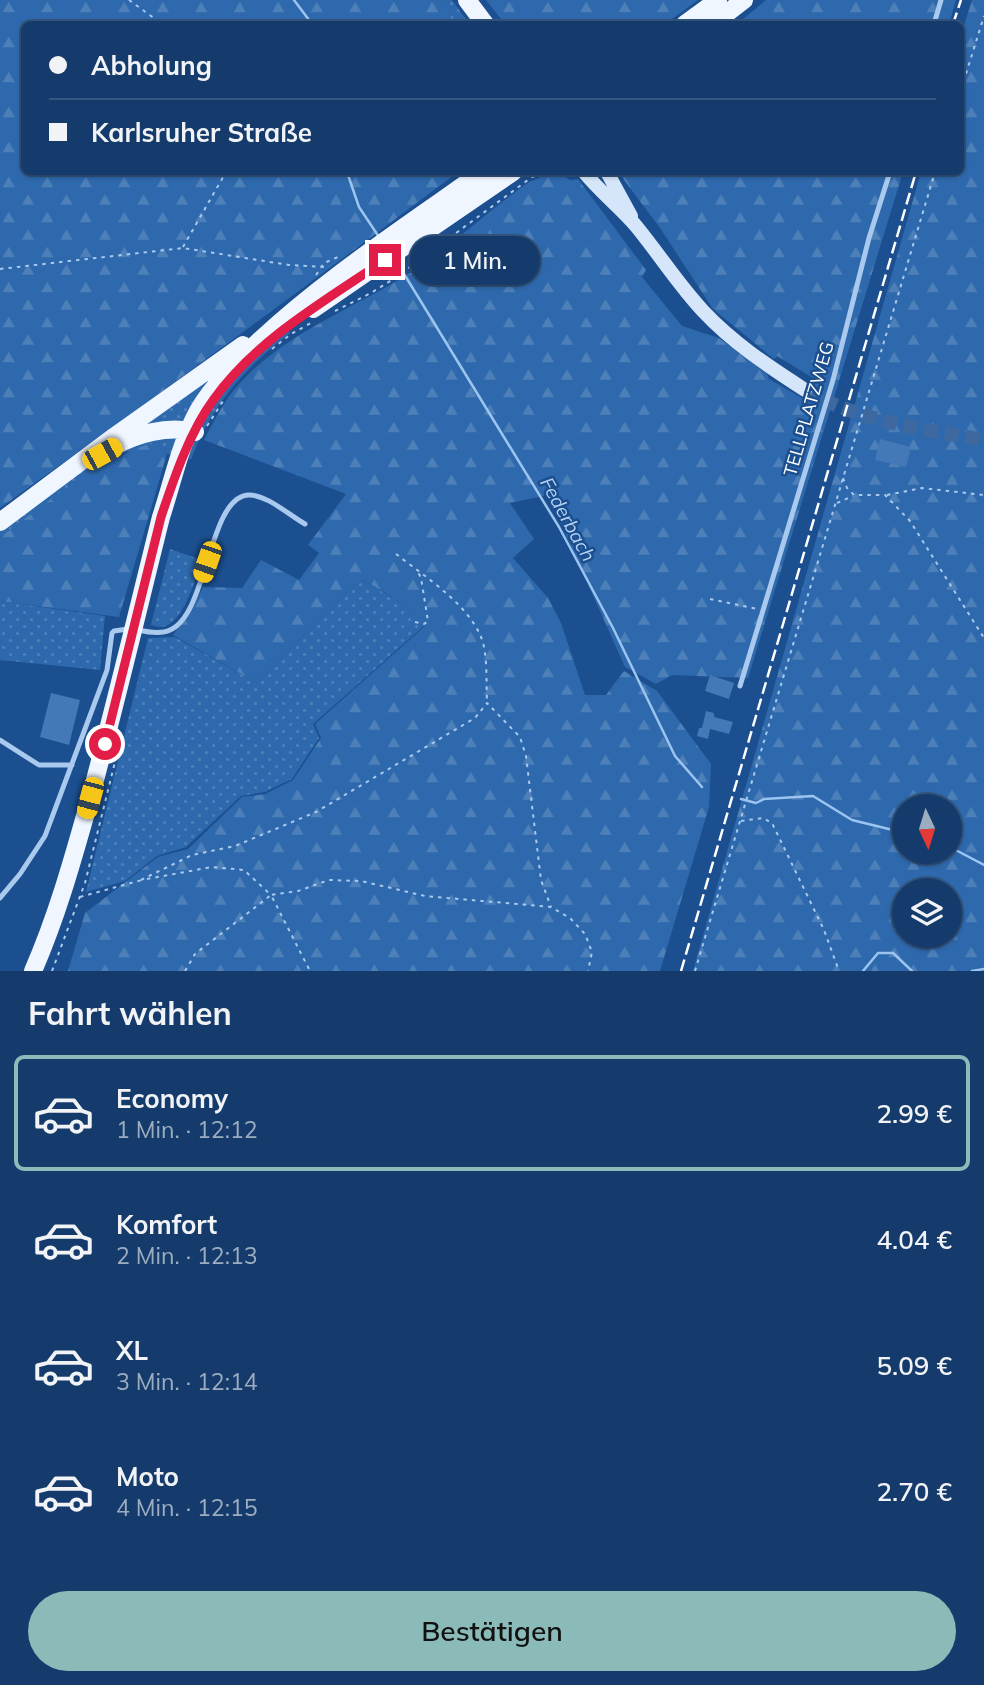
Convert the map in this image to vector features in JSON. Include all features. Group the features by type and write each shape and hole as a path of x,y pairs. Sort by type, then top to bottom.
{"main road":[{"path":"467,0 483,21"},
{"path":"689,21 718,0"},
{"path":"717,21 744,0"},
{"path":"0,522 478,175"},
{"path":"33,971 68,879 178,456 213,400 286,328 509,175"},
{"path":"586,175 635,225 683,288 722,330 752,355 805,390"},
{"path":"609,175 635,225"},
{"path":"196,431 198,411 214,388 281,320"},
{"path":"82,463 143,435 170,430 196,431"}],"lane":[{"path":"935,21 941,0"},
{"name":"TELLPLATZWEG","path":"740,686 834,380 869,238 889,175"},
{"path":"0,898 45,836 107,670 114,631 169,631 180,623 192,604 229,505 237,498 248,495 261,498 305,524"},
{"path":"0,740 39,765 72,765"}],"path":[{"path":"129,0 158,21"},
{"path":"964,80 984,16"},
{"path":"183,248 224,175"},
{"path":"334,312 395,278 532,177 540,175"},
{"path":"695,971 934,175"},
{"path":"0,269 183,248 289,265 320,267"},
{"path":"271,349 291,334 321,318"},
{"path":"196,431 231,384"},
{"path":"843,477 847,488 854,495"},
{"path":"837,503 854,495 886,495 922,488 984,495"},
{"path":"886,495 910,521 984,638"},
{"path":"396,554 446,593 475,624 482,639 487,703 520,737 526,756 541,880 551,907"},
{"path":"415,622 424,624 428,621 421,578 417,570"},
{"path":"710,599 763,610"},
{"path":"141,880 192,855 234,846 316,812 475,718 487,703"},
{"path":"739,821 763,818 772,823 824,930 839,971"},
{"path":"79,897 141,880 212,867 244,870 271,895 310,971"},
{"path":"185,971 195,954 271,895 298,891 329,880 361,881 425,896 551,907 570,918 585,934 592,952 588,971"}],"green space":[{"path":"0,0 438,0 453,21 21,21 21,175 454,175 0,508"},
{"path":"438,0 452,0 467,21 453,21"},
{"path":"486,0 698,0 669,21 503,21"},
{"path":"766,0 956,0 950,21 741,21"},
{"path":"972,0 984,0 984,971 693,971 920,175 964,175 964,25"},
{"path":"562,175 570,180 578,179 646,270 642,277 682,326 719,338 767,374 769,379 802,398 813,378 777,356 774,359 713,309 660,228 620,175 902,175 748,678 672,675 656,684 625,667 548,495 510,503 534,539 513,558 548,598 561,623 585,695 606,695 624,671 657,691 711,764 709,807 660,971 68,971 85,913 158,857 188,849 242,797 265,794 293,780 321,738 315,724 425,626 404,605 362,580 257,683 173,635 194,606 203,587 242,588 261,560 299,580 319,553 308,545 346,494 204,440 234,390 276,351 299,335 424,264 529,182 543,176"},
{"path":"288,331 290,333 258,360 231,389 209,422 191,459 187,459 205,421 228,387 256,357"},
{"path":"220,365 185,421 111,442"},
{"path":"177,436 173,455 167,454 165,447 128,451 103,464 0,537 0,530 85,468 122,446"},
{"path":"149,444 165,447 167,454 119,617 0,601 0,537 109,461"},
{"path":"170,549 202,560 182,609 170,624 160,627 151,625"},
{"path":"362,580 404,605 425,625 313,724 319,738 292,779 265,792 241,796 186,847 157,856 125,881 86,892 148,638 175,637 257,683"},
{"path":"0,601 105,616 100,670 0,660"}],"building":[{"path":"880,439 911,447 906,467 875,460"},
{"path":"710,675 734,683 729,699 705,691"},
{"path":"51,693 80,700 69,745 40,737"},
{"path":"706,711 714,713 714,717 733,722 729,734 710,729 708,739 697,736"}],"waterway":[{"name":"Federbach","path":"294,0 310,21"},
{"name":"Federbach","path":"348,175 359,207 379,237"},
{"name":"Federbach","path":"401,269 559,527 613,628 675,756 702,787"},
{"name":"Federbach","path":"741,799 756,803 764,799 813,796 852,820 892,830"},
{"name":"Federbach","path":"962,853 984,865"},
{"name":"Federbach","path":"863,971 878,953 893,953 912,971"},
{"name":"Federbach","path":"972,971 984,969"}],"tunnel":[{"path":"805,390 825,401 869,417 984,440"}],"railway":[{"path":"954,21 961,0"},
{"path":"681,971 915,175"}],"route":[{"path":"105,744 161,517 192,438 205,413 232,377 276,335 385,260"}]}
